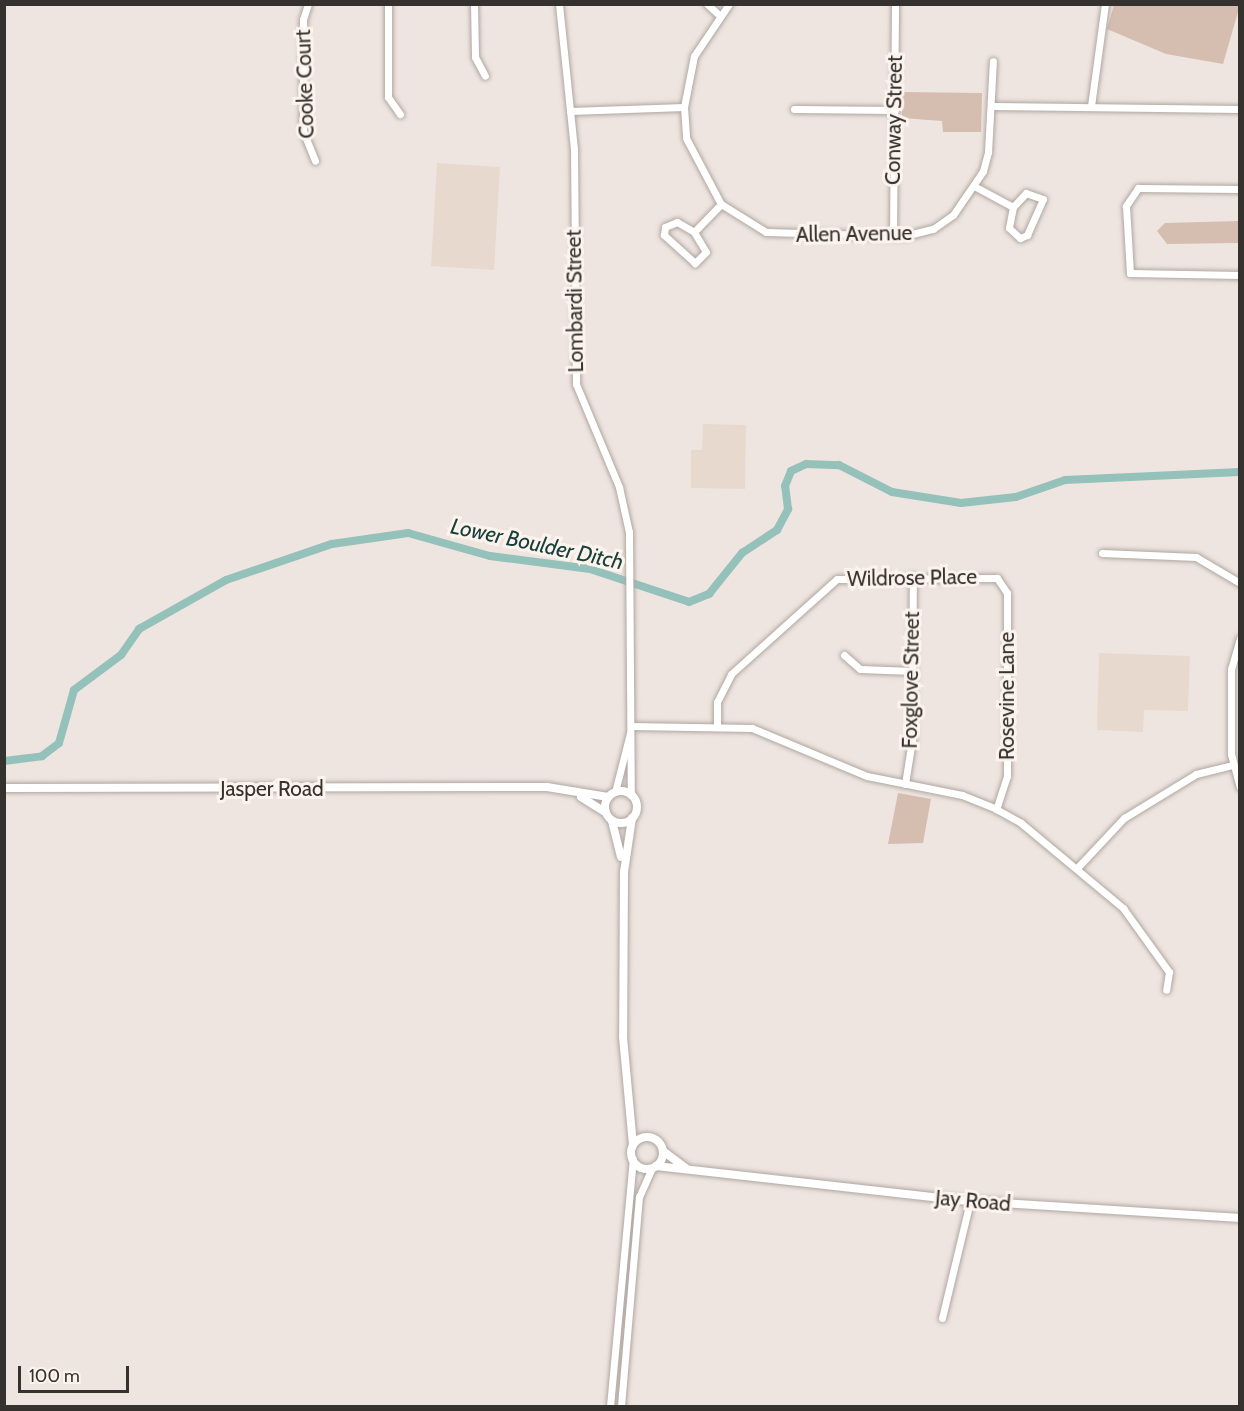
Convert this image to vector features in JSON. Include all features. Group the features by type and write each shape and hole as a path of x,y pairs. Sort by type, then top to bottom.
{"street":[{"name":"Cooke Court","path":"308,4 303,19 303,131 315,161"},
{"path":"388,4 388,97 400,114"},
{"path":"474,4 475,57 485,76"},
{"name":"Lombardi Street","path":"559,4 570,111 575,375 580,401 623,499 630,570 631,795"},
{"path":"707,4 718,14"},
{"name":"Allen Avenue","path":"729,4 718,14 694,56 684,107 686,138 698,167 721,204 744,222 783,235 893,236 933,229 953,215 974,186 988,152 993,106 993,61"},
{"name":"Conway Street","path":"893,236 895,4"},
{"path":"1091,106 1105,4"},
{"path":"993,106 1239,109"},
{"path":"570,111 684,107"},
{"path":"794,109 895,110"},
{"path":"974,186 1013,207"},
{"path":"1239,189 1138,188 1126,206 1130,273 1239,275"},
{"path":"1026,193 1043,199 1027,235 1020,238 1009,228 1013,207 1026,193"},
{"path":"694,232 721,204"},
{"path":"677,222 694,232 706,252 695,263 664,235 665,227 677,222"},
{"path":"1102,553 1196,557 1239,583"},
{"name":"Wildrose Place","path":"717,725 717,702 731,674 822,590 853,576 913,576 1003,581"},
{"name":"Foxglove Street","path":"905,784 912,740 913,576"},
{"name":"Rosevine Lane","path":"996,809 1007,776 1003,581"},
{"path":"1239,638 1231,669 1232,765 1239,787"},
{"path":"844,655 860,669 913,671"},
{"path":"631,729 717,725 779,735 867,776 962,795 996,809 1077,868 1139,927 1169,972 1166,990"},
{"name":"Lombardi Street","path":"612,795 624,776 631,729"},
{"path":"1077,868 1124,818 1196,774 1232,765"},
{"name":"Jasper Road","path":"4,788 540,788 631,795"},
{"name":"Jasper Road","path":"540,788 591,800 609,817"},
{"path":"610,1407 633,1159 623,1037 624,872 619,832 609,817 612,795"},
{"path":"624,872 632,818 637,807 631,795"},
{"path":"609,817 632,818"},
{"path":"631,1113 652,1138 633,1145"},
{"name":"Jay Road","path":"652,1138 677,1164 708,1175"},
{"path":"621,1407 639,1197 663,1151"},
{"name":"Jay Road","path":"633,1159 654,1167 708,1175 970,1201 1239,1218"},
{"path":"942,1318 970,1201"}],"shaded area":[{"path":"1114,5 1240,5 1223,64 1166,54 1107,29"},
{"path":"902,92 982,93 981,132 943,132 942,121 902,118"},
{"path":"437,163 500,167 494,270 431,266"},
{"path":"1239,221 1239,243 1167,244 1157,231 1165,223"},
{"path":"703,424 746,425 745,489 691,488 691,450 702,450"},
{"path":"1099,653 1190,656 1188,711 1144,710 1143,732 1097,730"},
{"path":"898,793 931,799 923,843 888,844"}],"waterway":[{"name":"Lower Boulder Ditch","path":"4,761 42,756 59,743 74,690 121,655 139,629 226,580 332,544 408,533 490,556 590,569 689,602 709,594 742,553 777,530 788,509 785,486 791,471 806,464 839,465 892,492 961,503 1016,497 1065,480 1240,472"}]}
